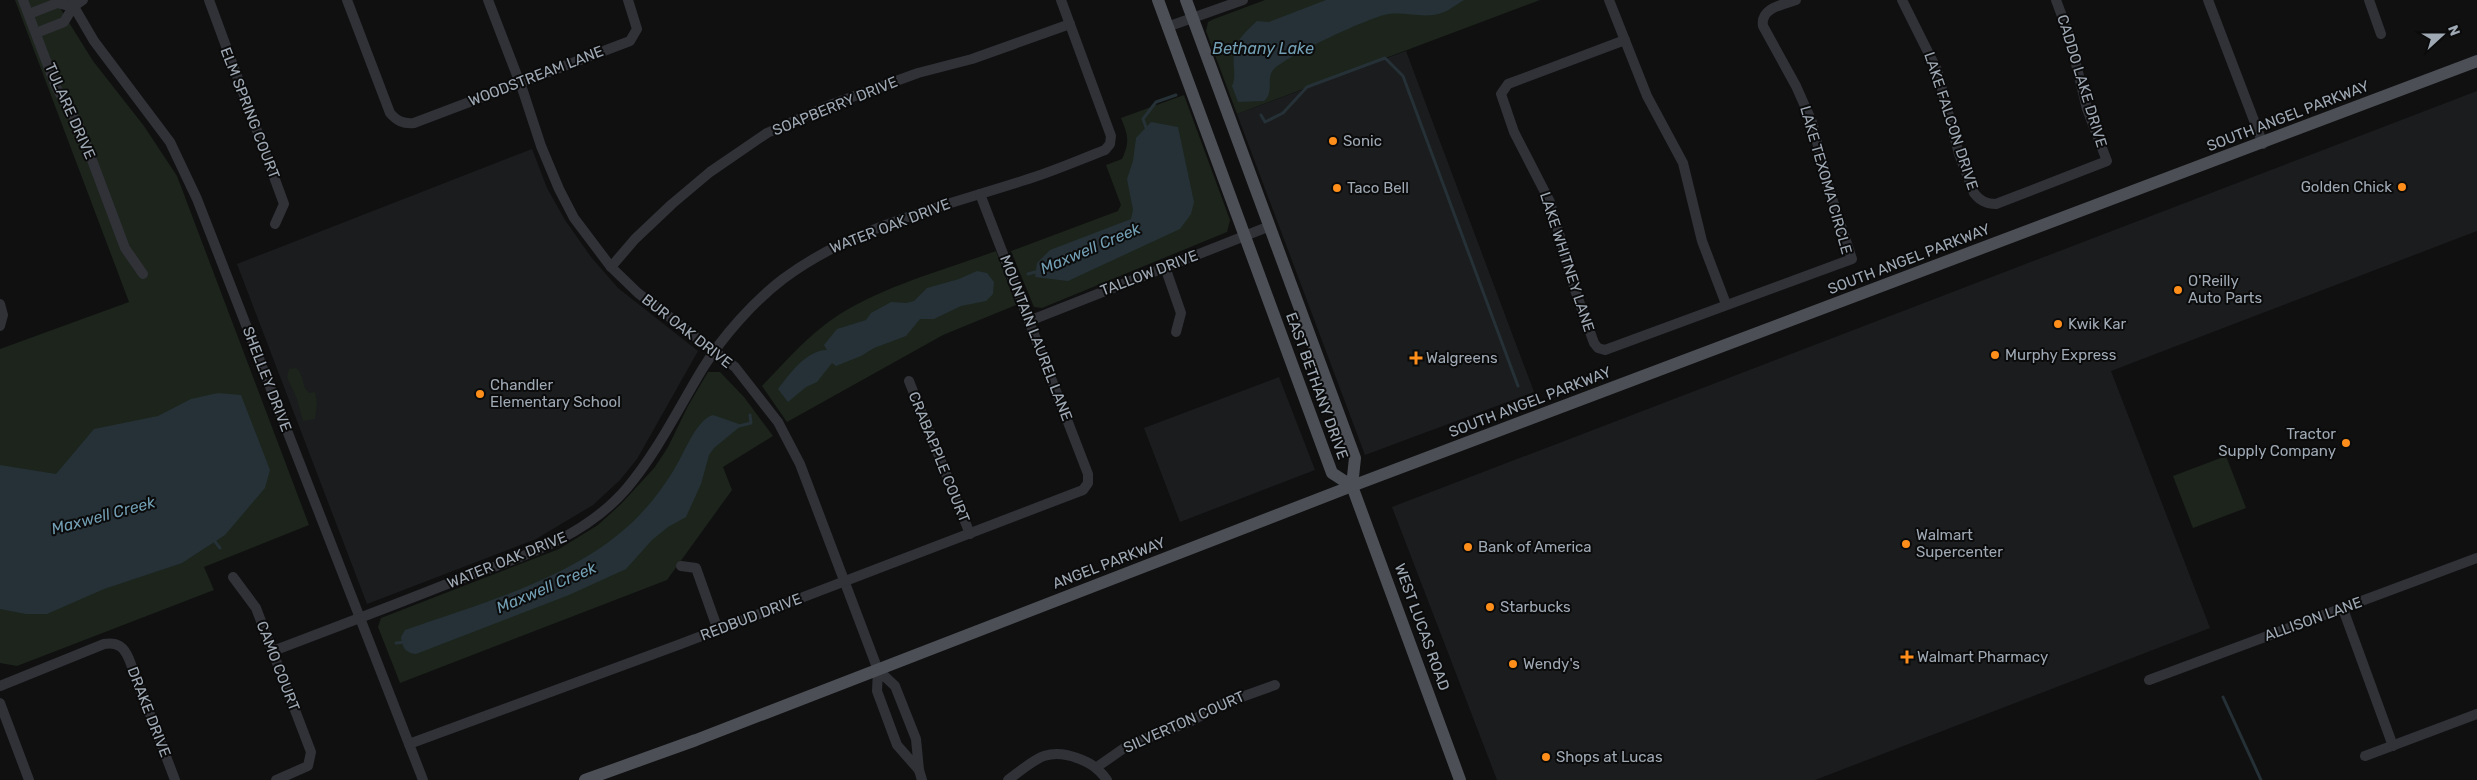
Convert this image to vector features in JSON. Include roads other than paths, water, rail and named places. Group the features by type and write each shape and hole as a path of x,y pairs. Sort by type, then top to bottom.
{"main road":[{"name":"EAST BETHANY DRIVE","path":"1158,0 1332,473 1352,486 1355,458 1186,0"},
{"name":"SOUTH ANGEL PARKWAY","path":"1352,486 2263,144 2477,61"},
{"name":"ANGEL PARKWAY","path":"585,780 878,670 1352,486"},
{"name":"WEST LUCAS ROAD","path":"1352,486 1460,780"}],"street":[{"name":"TULARE DRIVE","path":"23,0 56,87 80,128 125,248 143,274"},
{"path":"29,14 57,3 71,4 83,0"},
{"name":"ELM SPRING COURT","path":"209,0 284,204 275,224"},
{"name":"WOODSTREAM LANE","path":"347,0 390,113 400,122 414,123 630,40 637,29 628,0"},
{"name":"BUR OAK DRIVE","path":"488,0 520,81 541,146 559,189 574,218 611,267 638,293 735,367 778,422 800,464 878,670"},
{"path":"1061,0 1070,24"},
{"path":"1168,27 1243,0"},
{"path":"1610,0 1647,96 1683,163 1702,241 1726,304"},
{"name":"LAKE TEXOMA CIRCLE","path":"1726,304 1852,259 1828,186 1812,122 1796,86 1764,26 1764,17 1769,10 1796,0"},
{"name":"LAKE FALCON DRIVE","path":"1902,0 1937,70 1959,154 1978,198 1989,204 1996,204 2107,161"},
{"name":"CADDO LAKE DRIVE","path":"2056,0 2069,35 2087,109 2107,161"},
{"path":"2208,0 2263,144"},
{"path":"2369,0 2382,34"},
{"path":"36,33 64,22 71,4"},
{"name":"SHELLEY DRIVE","path":"71,4 94,41 170,142 178,158 219,255 423,780"},
{"name":"WATER OAK DRIVE","path":"272,651 549,546 599,514 626,489 657,448 714,350 729,330 782,280 827,250 895,221 1028,179 1105,150 1110,144 1111,136 1070,24"},
{"name":"SOAPBERRY DRIVE","path":"611,267 635,239 672,204 710,172 767,133 830,105 918,73 972,59 1070,24"},
{"name":"LAKE WHITNEY LANE","path":"1625,40 1508,84 1501,94 1514,132 1550,202 1575,290 1594,343 1598,348 1609,350 1726,304"},
{"name":"MOUNTAIN LAUREL LANE","path":"980,194 1088,474 1088,483"},
{"name":"TALLOW DRIVE","path":"1029,321 1270,226"},
{"path":"1165,267 1181,313 1176,332"},
{"path":"0,304 3,315 0,326"},
{"name":"CRABAPPLE COURT","path":"909,381 970,534"},
{"name":"REDBUD DRIVE","path":"409,744 718,630 970,534 1083,490 1088,483"},
{"name":"ALLISON LANE","path":"2150,680 2477,558"},
{"path":"681,566 696,568 718,630"},
{"name":"CAMO COURT","path":"233,577 256,608 308,744 311,761 301,770 276,780"},
{"path":"2342,608 2393,746"},
{"name":"DRAKE DRIVE","path":"0,686 104,644 113,643 120,645 130,659 175,780"},
{"path":"878,670 877,691 897,745 920,775"},
{"path":"878,670 895,686 916,739 920,775"},
{"name":"SILVERTON COURT","path":"1097,767 1127,746 1191,721 1238,698 1275,685"},
{"path":"0,704 29,780"},
{"path":"2365,756 2477,714"},
{"path":"1008,780 1034,761 1050,754 1061,752 1097,767 1107,780"}],"water":[{"name":"Bethany Lake","path":"1326,0 1464,0 1442,13 1384,15 1344,31 1294,56 1274,69 1270,77 1269,93 1264,101 1238,102 1232,86 1234,54 1239,40 1257,21 1269,22"},
{"path":"1151,122 1178,127 1194,202 1191,214 1180,229 1068,281 1035,277 1037,263 1050,250 1131,219 1133,210 1127,179 1133,161 1136,138"},
{"path":"977,271 987,273 994,282 993,294 986,301 961,306 934,319 920,319 906,336 874,348 861,356 836,366 832,363 817,382 806,387 788,402 778,389 805,359 819,351 827,350 824,345 837,329 866,320 871,313 891,302 906,303 914,301 927,288 959,279"},
{"path":"218,393 241,395 270,470 265,488 225,535 182,563 104,589 47,614 26,614 0,609 0,465 56,474 94,429 158,416 191,399"},
{"path":"713,415 742,425 714,448 709,455 701,484 686,517 668,527 652,540 626,569 569,595 416,654 405,649 401,637 405,630 468,609 533,584 565,569 594,552 621,532 656,496 669,478 695,431 707,418"}],"waterway":[{"path":"1261,115 1265,122 1283,113 1307,87 1385,58 1403,76 1518,386"},
{"name":"Maxwell Creek","path":"1147,130 1143,119 1156,102 1176,95"},
{"name":"Maxwell Creek","path":"1028,274 1039,271"},
{"name":"Maxwell Creek","path":"739,426 751,423 750,415"},
{"name":"Maxwell Creek","path":"213,539 220,548"},
{"name":"Maxwell Creek","path":"396,643 405,642"},
{"path":"2223,697 2261,780"}],"place":[{"name":"Sonic","path":"1333,141"},
{"name":"Golden Chick","path":"2402,187"},
{"name":"Taco Bell","path":"1337,188"},
{"name":"O'Reilly Auto Parts","path":"2178,290"},
{"name":"Kwik Kar","path":"2058,324"},
{"name":"Murphy Express","path":"1995,355"},
{"name":"Walgreens","path":"1416,358"},
{"name":"Chandler Elementary School","path":"480,394"},
{"name":"Tractor Supply Company","path":"2346,443"},
{"name":"Walmart Supercenter","path":"1906,544"},
{"name":"Bank of America","path":"1468,547"},
{"name":"Starbucks","path":"1490,607"},
{"name":"Walmart Pharmacy","path":"1907,657"},
{"name":"Wendy's","path":"1513,664"},
{"name":"Shops at Lucas","path":"1546,757"}]}
